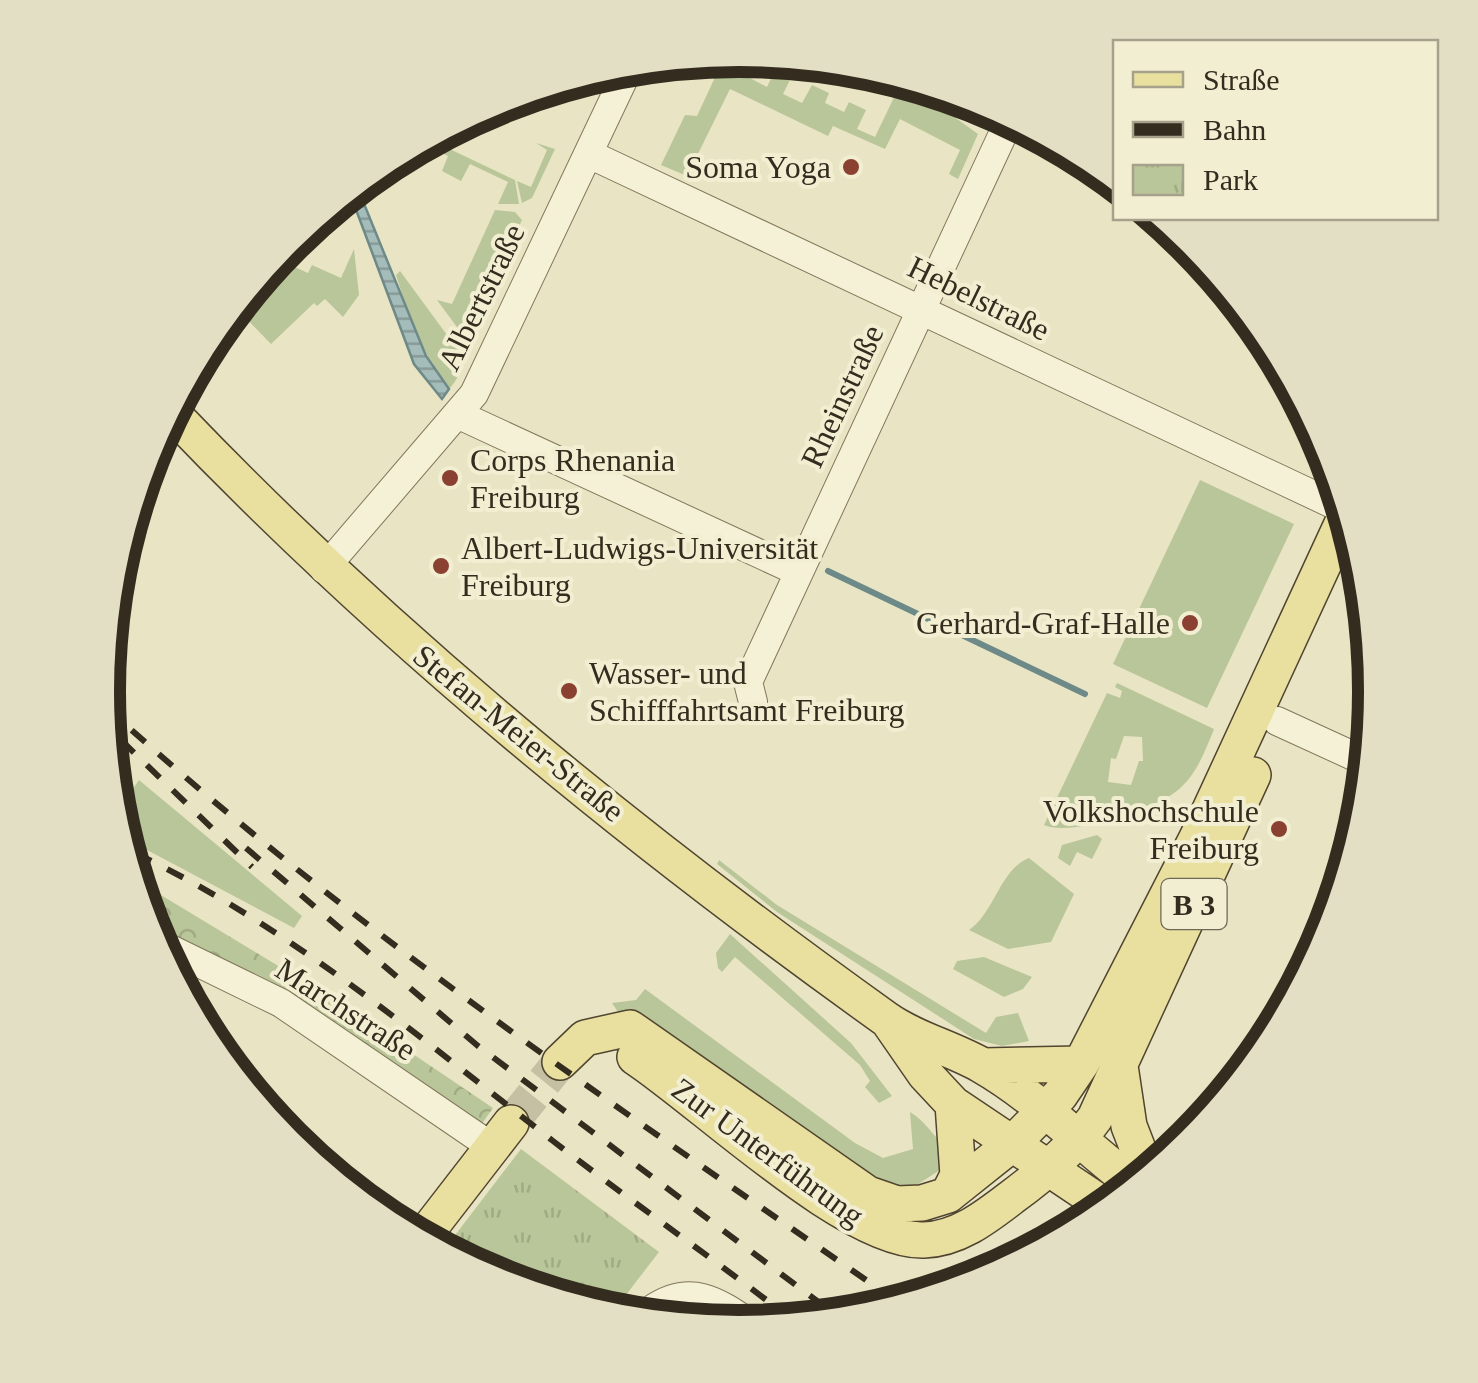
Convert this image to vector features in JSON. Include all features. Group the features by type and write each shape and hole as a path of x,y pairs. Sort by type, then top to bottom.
{"main road":[{"name":"Stefan-Meier-Straße","path":"182,423 324,569 466,691 650,840 890,1022 983,1066 1124,1176"},
{"name":"B 3","path":"1044,1112 1081,1064 1197,838 1338,534"},
{"name":"B 3","path":"1120,1066 1346,570"},
{"name":"Stefan-Meier-Straße","path":"890,1022 925,1074 954,1104 1094,1198"},
{"name":"Zur Unterführung","path":"596,1034 630,1028 642,1034 868,1194 897,1204 922,1203 948,1195 1012,1144 1044,1112"},
{"path":"560,1062 578,1043 596,1034"},
{"name":"Zur Unterführung","path":"596,1034 648,1065 850,1215 892,1236 923,1240 964,1230 1078,1141 1120,1066"},
{"path":"983,1066 1081,1064"},
{"path":"1120,1066 1129,1126 1142,1161"},
{"path":"948,1195 958,1175 954,1104"},
{"path":"430,1228 501,1135"}],"street":[{"name":"Albertstraße","path":"324,569 457,414 484,374 621,83"},
{"name":"Rheinstraße","path":"753,702 748,682 1004,132"},
{"name":"Hebelstraße","path":"588,154 1328,503"},
{"path":"457,414 799,572"},
{"path":"1277,721 1355,757"},
{"name":"Marchstraße","path":"178,953 281,1003 501,1135"},
{"path":"658,1305 672,1296 692,1292 730,1310"}],"green space":[{"path":"717,73 750,73 748,77 767,87 773,74 779,74 792,76 783,94 802,103 812,85 829,93 825,103 844,112 849,102 866,110 857,129 875,137 896,93 937,105 978,134 958,179 949,174 960,150 900,119 885,149 833,126 828,136 730,89 687,176 661,165 685,115 697,116"},
{"path":"536,143 555,149 532,198 522,203 517,181 531,187 547,150"},
{"path":"445,147 515,180 519,204 498,204 508,182 470,164 461,181 442,171 448,156 438,151"},
{"path":"495,210 515,212 522,220 470,329 462,334 437,300 452,304"},
{"path":"354,249 359,295 343,317 325,299 317,306 314,303 271,344 246,318 291,265 308,273 312,265 341,278"},
{"path":"400,271 458,350 459,371 449,389 417,335 396,275"},
{"name":"Gerhard-Graf-Halle","path":"1200,480 1294,524 1207,708 1113,664"},
{"path":"1117,683 1214,729 1200,762 1178,790 1152,805 1092,824 1057,828 1044,825 1107,693 1120,698 1122,691 1115,687","holes":["1124,736 1142,737 1143,761 1139,761 1131,785 1108,782 1111,758 1116,759"]},
{"path":"139,780 302,916 294,928 140,846 129,794"},
{"path":"1097,835 1102,839 1092,859 1077,852 1070,866 1058,858 1062,845"},
{"path":"1029,858 1074,894 1051,942 1008,949 969,930 985,913 1011,871"},
{"path":"719,860 777,905 986,1033 996,1017 1018,1013 1029,1041 1002,1046 974,1039 777,912 717,864"},
{"path":"153,890 318,990 493,1108 481,1125 176,947"},
{"path":"730,934 851,1043 892,1096 879,1103 865,1087 870,1081 860,1065 735,957 722,972 718,968 716,953"},
{"path":"984,957 1032,977 1023,989 1004,997 953,969 957,961"},
{"path":"645,989 855,1143 883,1158 913,1149 910,1112 948,1148 940,1170 912,1188 876,1178 670,1036 618,1012 612,1003 636,1000"},
{"path":"521,1149 659,1252 622,1300 540,1278 451,1240"}],"water":[{"path":"362,200 426,356 449,389 442,399 414,364 355,206"}],"waterway":[{"path":"828,571 1085,694"}],"tunnel":[{"path":"511,1123 560,1062"}],"railway":[{"path":"121,720 293,866 488,1015 884,1293"},
{"path":"122,741 252,867"},
{"path":"246,848 478,1046 822,1305"},
{"path":"143,857 247,914 352,985 778,1309"}],"place":[{"name":"Soma Yoga","path":"851,167"},
{"name":"Corps Rhenania Freiburg","path":"450,478"},
{"name":"Albert-Ludwigs-Universität Freiburg","path":"441,566"},
{"name":"Gerhard-Graf-Halle","path":"1190,623"},
{"name":"Wasser- und Schifffahrtsamt Freiburg","path":"569,691"},
{"name":"Volkshochschule Freiburg","path":"1279,829"}]}
